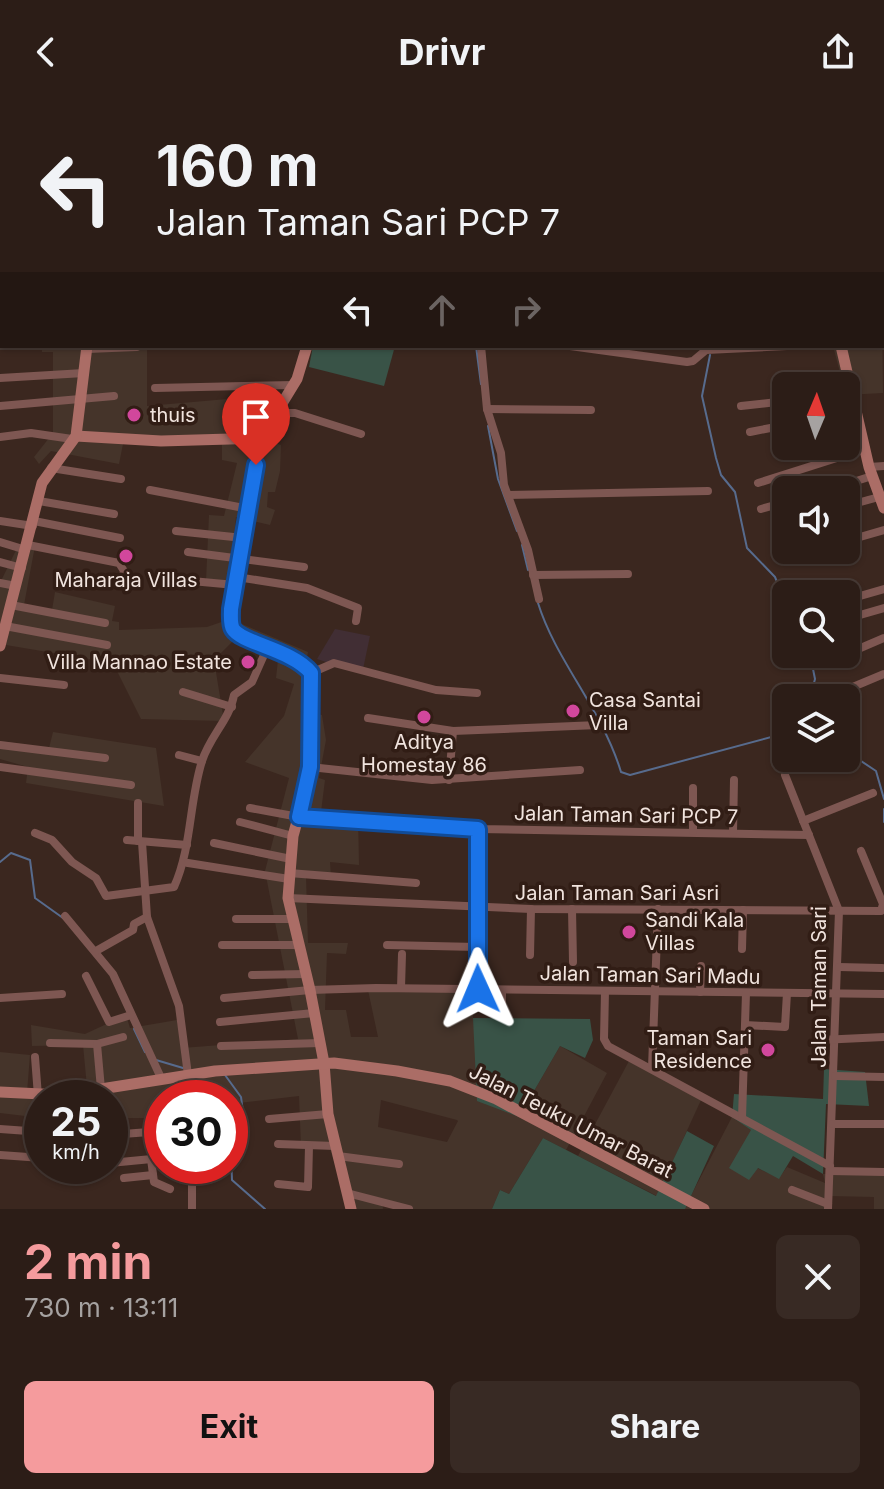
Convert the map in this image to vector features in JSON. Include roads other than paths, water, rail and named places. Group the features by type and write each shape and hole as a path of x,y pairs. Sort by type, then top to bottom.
{"street":[{"path":"87,348 74,438 42,483 34,524 2,635 107,645"},
{"path":"306,348 294,385 261,438 236,581 232,627 298,659 311,673 310,767 293,836 288,898 324,1063 328,1114 351,1209"},
{"path":"481,348 487,409 501,453 508,495 539,599"},
{"path":"585,348 687,362 706,350 746,348"},
{"path":"841,348 845,372"},
{"path":"0,378 84,373"},
{"path":"155,388 294,385"},
{"path":"0,406 114,396"},
{"path":"741,406 772,403"},
{"path":"487,409 591,410"},
{"path":"276,413 295,413 361,434"},
{"path":"750,432 772,428"},
{"path":"0,437 31,433 161,441 261,438"},
{"path":"860,436 882,502 860,504"},
{"path":"758,483 865,449"},
{"path":"860,476 884,466"},
{"path":"51,468 121,479"},
{"path":"150,490 249,509"},
{"path":"508,495 708,491"},
{"path":"39,501 114,514"},
{"path":"761,509 772,506"},
{"path":"0,521 120,538"},
{"path":"860,537 884,530"},
{"path":"176,531 243,538"},
{"path":"0,542 119,563 124,571 120,585"},
{"path":"188,552 240,556 304,567"},
{"path":"0,562 22,568"},
{"path":"533,575 628,574"},
{"path":"170,579 295,585 359,609 356,621"},
{"path":"0,583 16,586"},
{"path":"860,596 884,589"},
{"path":"11,605 105,623"},
{"path":"860,615 884,608"},
{"path":"860,648 884,638"},
{"path":"35,833 52,840 72,862 96,878 105,895 144,893 174,887 187,842 202,761 215,731 232,707 234,695 252,682 268,646"},
{"path":"311,673 334,663 436,690 477,693"},
{"path":"860,684 884,674"},
{"path":"0,678 64,685"},
{"path":"183,692 232,707"},
{"path":"368,718 453,731 598,725"},
{"path":"449,780 453,731"},
{"path":"0,745 105,758"},
{"path":"179,755 202,761"},
{"path":"0,767 131,785"},
{"path":"310,767 449,780 580,770"},
{"name":"Jalan Taman Sari","path":"785,775 839,911 837,1037 828,1207"},
{"path":"733,833 734,780"},
{"path":"693,788 693,831"},
{"path":"803,821 873,793"},
{"path":"138,803 147,917 179,1006 188,1075"},
{"name":"Jalan Taman Sari PCP 7","path":"250,808 299,817 478,829 809,835"},
{"path":"240,822 293,836"},
{"path":"478,829 478,989"},
{"path":"127,840 199,841"},
{"path":"214,843 291,859"},
{"name":"Jalan Taman Sari Asri","path":"288,898 531,909 870,913 883,908 861,851"},
{"path":"188,863 289,876 416,883"},
{"path":"530,955 531,909"},
{"path":"572,909 573,962"},
{"path":"652,1068 658,909"},
{"path":"742,949 743,910"},
{"path":"65,916 113,974 162,1080"},
{"path":"96,951 133,930 134,924 147,917"},
{"path":"236,919 291,919"},
{"path":"222,945 298,945"},
{"path":"387,945 477,947"},
{"path":"401,988 402,954"},
{"path":"700,992 701,966"},
{"path":"839,967 882,968"},
{"path":"252,975 306,974"},
{"path":"86,976 109,1022 131,1015"},
{"name":"Jalan Taman Sari Madu","path":"224,998 310,990 401,988 884,994"},
{"path":"502,990 502,1013"},
{"path":"605,991 606,1044 830,1169 884,1172"},
{"path":"742,1118 746,993"},
{"path":"745,1025 785,1027 787,993"},
{"path":"0,998 62,994"},
{"path":"220,1022 314,1013"},
{"path":"50,1043 97,1044 123,1037"},
{"path":"820,1040 884,1037"},
{"path":"221,1046 320,1043"},
{"path":"97,1044 100,1080"},
{"path":"35,1057 37,1080"},
{"name":"Jalan Teuku Umar Barat","path":"162,1080 324,1063 387,1069 467,1087 704,1209"},
{"path":"835,1076 884,1077"},
{"name":"Jalan Teuku Umar Barat","path":"0,1092 24,1095"},
{"path":"269,1119 328,1114"},
{"path":"833,1124 884,1124"},
{"path":"0,1129 24,1131"},
{"path":"278,1144 309,1146 399,1164"},
{"path":"278,1184 308,1187 309,1146"},
{"path":"0,1155 24,1157"},
{"path":"159,1184 170,1189"},
{"path":"192,1184 192,1209"},
{"path":"792,1190 828,1207"},
{"path":"347,1193 409,1209"}],"waterway":[{"path":"476,348 481,384"},
{"path":"710,355 702,396 721,475 735,492 747,548 776,580"},
{"path":"488,426 498,479 517,531"},
{"path":"522,545 528,570"},
{"path":"538,603 556,645 603,727 621,772 630,775 772,737"},
{"path":"813,668 814,684"},
{"path":"860,760 876,771 884,799"},
{"path":"884,809 884,822"},
{"path":"0,862 11,853 30,860 35,898 63,918"},
{"path":"134,1029 145,1052"},
{"path":"156,1060 183,1068"},
{"path":"225,1075 241,1097 246,1134 231,1153 232,1180 265,1209"}],"place":[{"name":"thuis","path":"134,415"},
{"name":"Maharaja Villas","path":"126,556"},
{"name":"Villa Mannao Estate","path":"248,662"},
{"name":"Casa Santai Villa","path":"573,711"},
{"name":"Aditya Homestay 86","path":"424,717"},
{"name":"Sandi Kala Villas","path":"629,932"},
{"name":"Taman Sari Residence","path":"768,1050"}]}
